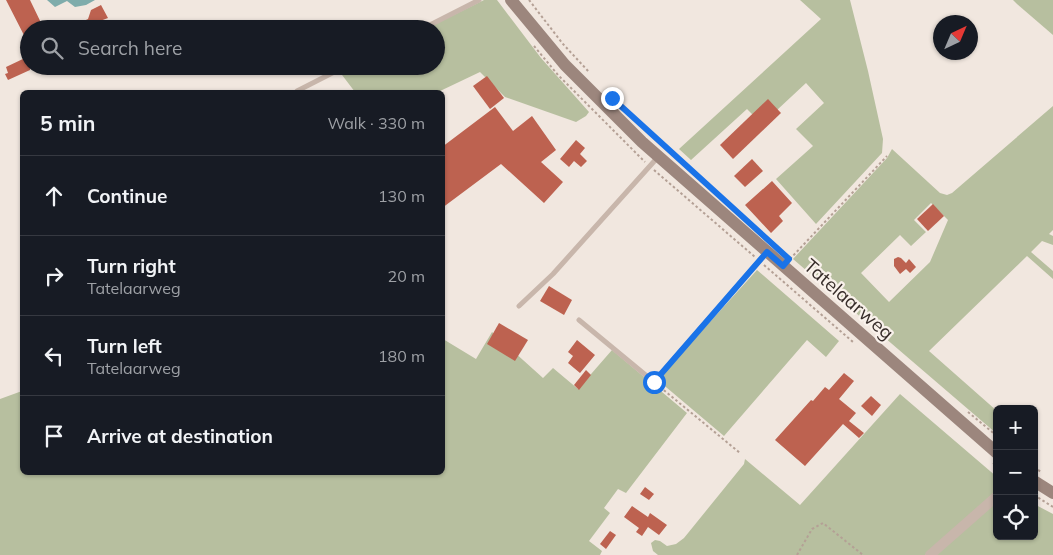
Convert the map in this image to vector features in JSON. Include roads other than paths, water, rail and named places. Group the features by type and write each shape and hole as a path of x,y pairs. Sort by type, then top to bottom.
{"main road":[{"name":"Tatelaarweg","path":"511,0 565,65 603,105 664,154 767,252 995,450"},
{"path":"1038,484 1053,493"}],"street":[{"path":"930,555 993,500"}],"lane":[{"path":"440,20 479,0"},
{"path":"299,90 328,75"},
{"path":"519,306 553,274 664,154"},
{"path":"579,320 654,382 767,252"}],"water":[{"path":"47,0 95,0 86,5 75,7 67,1 55,7"}]}
